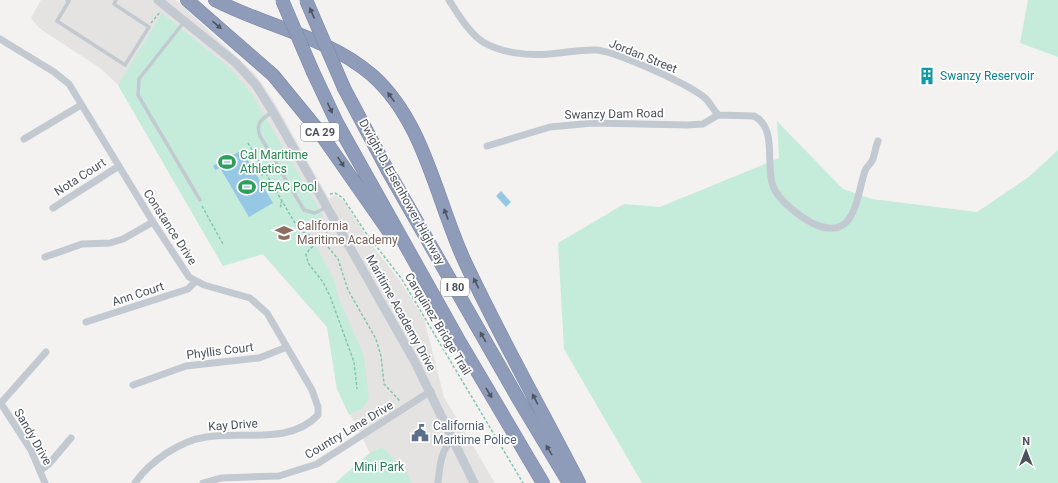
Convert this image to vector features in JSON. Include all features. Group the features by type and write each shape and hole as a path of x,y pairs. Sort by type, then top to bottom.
{"highway":[{"name":"CA 29","path":"187,0 254,57 295,100 339,159 428,286"},
{"path":"215,0 237,12 312,38 340,52 373,76 388,92 415,134 466,263 579,483"},
{"name":"Dwight D. Eisenhower Highway","path":"282,0 337,123 428,286 543,483"},
{"name":"Dwight D. Eisenhower Highway","path":"306,0 344,88 392,177 515,393 569,483"}],"street":[{"name":"Jordan Street","path":"449,0 472,32 483,42 519,53 547,54 579,50 598,50 635,63 688,87 707,100 718,115"},
{"name":"Maritime Academy Drive","path":"161,2 236,63 256,85 273,112 431,391 474,483"},
{"name":"Constance Drive","path":"0,39 54,72 69,84 153,222 189,277 195,282 250,298 267,313 316,399 318,416"},
{"path":"24,139 81,105"},
{"path":"718,115 754,116 759,118 765,126 770,150 773,187 797,214 815,224 826,227 840,226 851,217 856,208 865,170 872,161 874,150 878,141"},
{"name":"Swanzy Dam Road","path":"488,146 550,127 593,123 703,124 718,115"},
{"name":"Nota Court","path":"54,208 119,166"},
{"path":"45,257 82,244 110,243 123,239 153,222"},
{"name":"Ann Court","path":"86,322 188,289 195,282"},
{"name":"Phyllis Court","path":"133,385 186,366 206,362 239,361 259,358 287,347"},
{"path":"0,403 46,352"},
{"name":"Country Lane Drive","path":"203,483 221,478 278,476 302,470 317,464 431,391"},
{"name":"Sandy Drive","path":"0,403 31,450 41,470 45,483"},
{"name":"Kay Drive","path":"135,483 161,457 173,449 197,440 220,436 278,433 301,428 311,423 318,416"},
{"path":"41,470 49,464 71,438"},
{"path":"438,483 442,453 447,445 454,439"}],"lane":[{"path":"67,0 69,2 57,20 125,65 149,27 114,4 116,0"},
{"path":"184,21 139,79 138,96 200,200"},
{"path":"273,112 259,122 258,126 260,136 304,210 311,214 315,214 327,207"}],"path":[{"path":"149,26 154,17 156,18 161,2"},
{"path":"248,143 300,231 319,239 329,247 340,263 348,290 376,339 381,356 384,384 405,408"},
{"path":"261,175 265,172"},
{"name":"Carquinez Bridge Trail","path":"322,198 335,193 343,198 366,232 401,278 523,483"},
{"path":"200,200 202,208 223,244"},
{"path":"280,207 280,203 282,202"},
{"path":"337,224 319,239 306,254 308,263 323,282 330,296 354,362 357,389"}],"shaded area":[{"name":"California Maritime Academy","path":"41,0 176,0 255,74 272,98 329,199 335,195 344,201 372,245 400,281 424,319 444,397 495,483 336,483 370,453 337,389 327,327 263,254 223,266 118,85 100,68 39,28 31,18"}],"green space":[{"path":"1028,0 1058,0 1058,57 1020,43"},
{"name":"Cal Maritime Athletics","path":"162,13 230,68 252,94 323,216 296,229 316,246 335,282 338,296 364,356 369,399 363,408 349,415 337,389 327,327 263,254 223,266 118,85"},
{"path":"777,121 843,189 872,199 977,212 1030,176 1058,150 1058,483 642,483 564,349 558,243 624,204 660,207 779,158"},
{"name":"Mini Park","path":"382,447 407,472 411,483 335,483 370,453"}],"water":[{"name":"PEAC Pool","path":"242,150 273,203 249,217 220,168 215,170 213,166"},
{"path":"501,191 511,202 506,207 496,196"}],"place":[{"name":"Swanzy Reservoir","path":"927,76"},
{"name":"Cal Maritime Athletics","path":"227,162"},
{"name":"PEAC Pool","path":"247,187"},
{"name":"California Maritime Academy","path":"284,233"},
{"name":"California Maritime Police","path":"420,433"}]}
